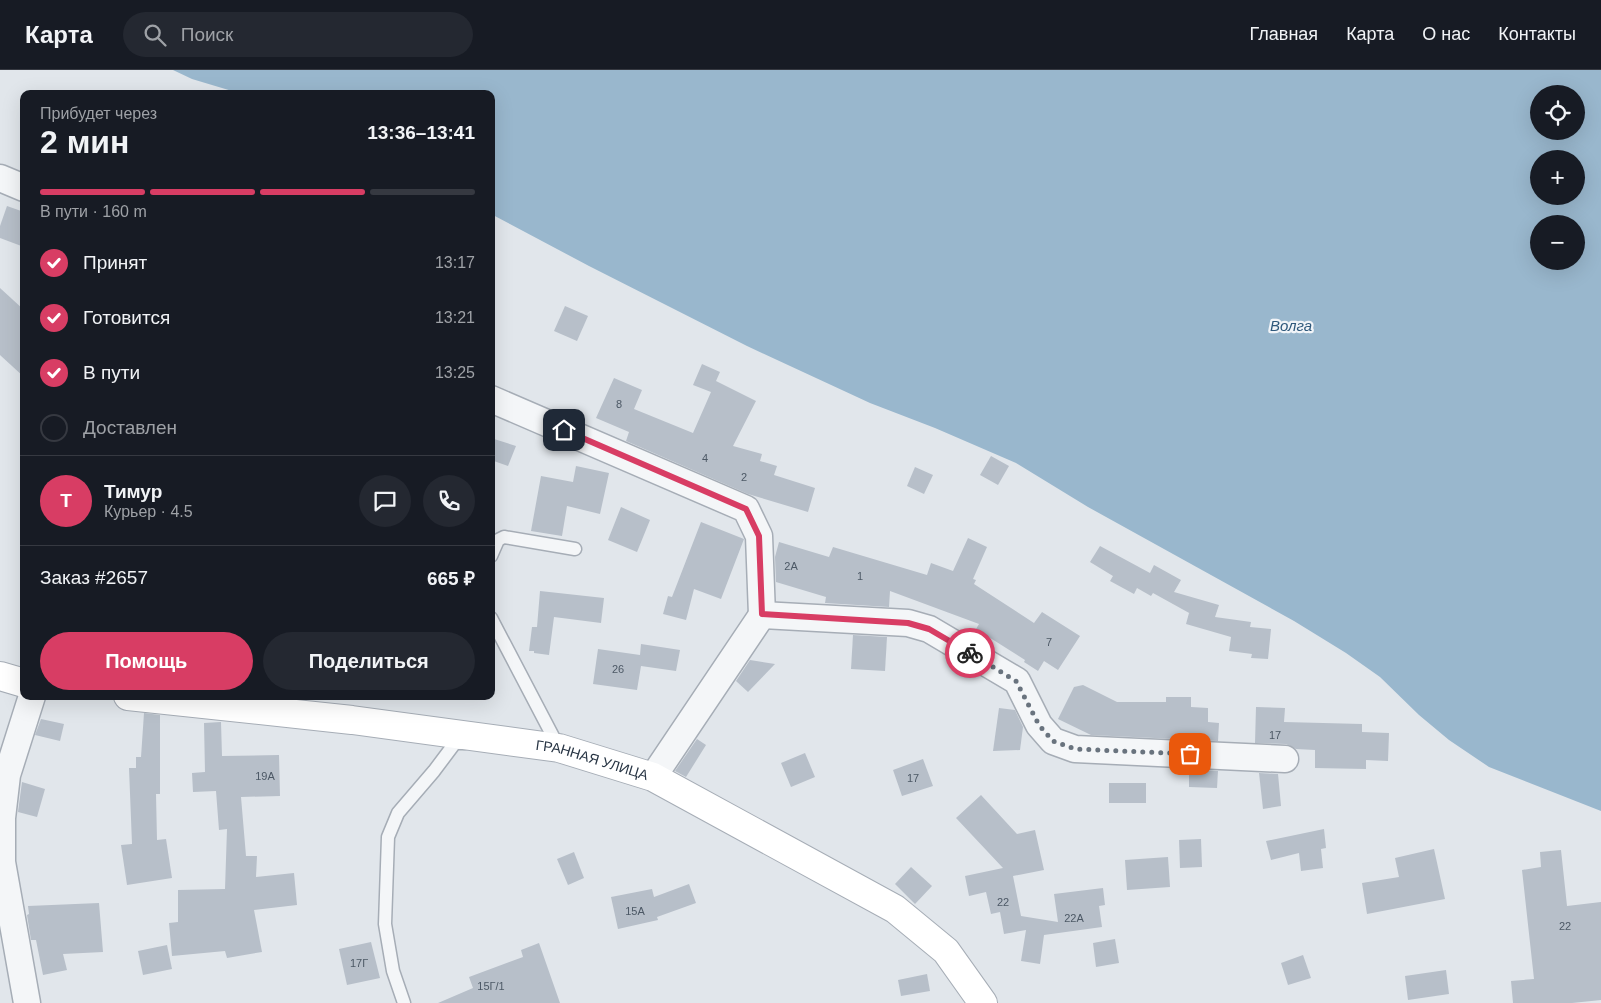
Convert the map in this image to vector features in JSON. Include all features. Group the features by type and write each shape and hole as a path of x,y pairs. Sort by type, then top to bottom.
{"street":[{"path":"0,178 20,186"},
{"path":"495,401 746,509 759,536 762,614 652,778"},
{"path":"762,614 908,623 929,629 1016,681 1039,725 1053,741 1075,749 1285,759"},
{"path":"0,676 20,682"},
{"path":"27,1003 1,862 2,818 8,775 31,700"},
{"name":"ГРАННАЯ УЛИЦА","path":"165,700 352,720 559,748 652,778 896,909 946,951 982,1003"}],"lane":[{"path":"495,547 498,540 504,537 575,549"},
{"path":"495,626 559,748"},
{"path":"404,1003 393,971 385,924 388,837 398,813 455,743 559,748"}],"water":[{"name":"Волга","path":"173,70 1601,70 1601,811 1489,767 1449,740 1419,715 1380,677 1346,653 1294,621 1088,507 1016,463 935,428 870,403 747,346 495,216 495,90 229,90 192,79"}],"building":[{"path":"7,206 20,211 20,246 0,238 0,226"},
{"path":"0,288 20,306 20,373 0,355"},
{"path":"565,306 588,316 577,341 554,331"},
{"path":"702,364 720,372 716,381 756,401 733,446 762,454 760,461 777,466 774,475 815,488 808,512 748,494 626,441 629,432 596,418 614,378 642,390 634,409 693,433 711,392 693,385"},
{"path":"495,439 516,446 508,466 495,461"},
{"path":"991,456 1009,466 998,485 980,475"},
{"path":"576,466 609,473 600,514 567,506 562,536 531,531 541,476 573,482"},
{"path":"915,467 933,475 924,494 907,486"},
{"path":"621,507 650,520 637,552 608,540"},
{"path":"701,522 744,539 721,599 694,589 686,620 663,614 668,596 672,597"},
{"path":"968,538 987,547 973,579 976,580 974,584 1034,623 1042,612 1080,636 1058,670 1044,661 1038,671 1024,662 1025,660 976,629 979,624 890,591 889,607 825,603 826,597 776,582 775,557 779,542 829,557 833,547 927,575 931,563 953,571"},
{"path":"1100,546 1150,573 1154,565 1181,580 1174,592 1219,605 1215,617 1251,622 1250,627 1271,629 1268,659 1251,658 1252,654 1229,651 1231,637 1186,624 1189,613 1191,614 1153,593 1151,596 1137,588 1134,594 1110,581 1113,576 1090,562"},
{"path":"540,591 604,598 601,623 554,617 549,655 529,651 532,627 537,627"},
{"path":"853,635 887,637 885,671 851,669"},
{"path":"641,644 680,650 676,671 641,666 637,690 593,684 598,649 640,655"},
{"path":"750,660 775,664 748,692 736,681"},
{"path":"1083,685 1117,702 1166,702 1166,697 1191,697 1191,707 1208,708 1208,722 1219,723 1218,741 1091,735 1058,719 1074,687"},
{"path":"1256,707 1285,708 1284,722 1362,724 1362,732 1389,733 1388,761 1366,760 1366,769 1315,768 1315,750 1296,749 1286,744 1255,743"},
{"path":"999,708 1015,710 1023,727 1020,750 993,751"},
{"path":"144,713 160,715 160,794 156,794 157,840 166,839 172,878 127,885 121,845 132,844 129,768 136,768 136,757 141,757"},
{"path":"41,719 64,724 60,741 35,735"},
{"path":"221,722 222,756 279,755 280,796 241,797 246,856 257,856 256,877 294,873 297,905 254,910 262,952 227,958 225,951 172,956 169,923 178,922 178,890 225,889 227,829 219,830 216,791 193,792 192,773 205,772 204,723"},
{"path":"697,739 706,745 686,777 675,771"},
{"path":"805,753 815,777 791,787 781,763"},
{"path":"923,759 933,786 902,796 893,770"},
{"path":"1189,769 1218,771 1217,788 1189,787"},
{"path":"1259,773 1278,774 1281,806 1263,809"},
{"path":"22,782 45,789 37,817 18,812"},
{"path":"1109,783 1146,783 1146,803 1109,803"},
{"path":"981,795 1017,834 1035,830 1044,870 1013,876 1021,916 1058,922 1054,894 1103,888 1105,905 1099,906 1102,927 1044,935 1040,964 1021,961 1026,930 1004,934 1000,912 991,914 986,892 969,896 965,876 1003,868 956,818"},
{"path":"1324,829 1326,848 1321,849 1323,868 1301,871 1299,853 1271,860 1266,841"},
{"path":"1201,839 1202,867 1180,868 1179,840"},
{"path":"1434,849 1445,899 1367,914 1362,883 1399,877 1395,858"},
{"path":"1561,850 1567,906 1601,902 1601,1000 1572,1003 1513,1003 1511,981 1534,979 1522,870 1541,867 1540,852"},
{"path":"574,852 584,878 568,885 557,859"},
{"path":"1168,857 1170,887 1127,890 1125,860"},
{"path":"911,867 932,886 915,904 895,884"},
{"path":"689,884 696,903 657,917 658,920 618,929 611,897 652,889 654,897"},
{"path":"99,903 103,952 63,954 67,970 43,975 36,940 31,940 27,915 29,914 28,906"},
{"path":"1115,939 1119,963 1096,967 1093,943"},
{"path":"371,942 380,978 347,985 339,949"},
{"path":"539,943 560,1003 438,1003 473,988 469,977 523,957 521,950"},
{"path":"167,945 172,969 143,975 138,951"},
{"path":"1303,955 1311,978 1288,985 1281,963"},
{"path":"1446,970 1449,994 1408,1000 1405,976"},
{"path":"927,974 930,991 901,996 898,980"}],"way so far":[{"path":"970,653 1016,681 1039,725 1053,741 1075,749 1190,754"}],"route":[{"path":"564,430 746,509 759,536 762,614 908,623 929,629 970,653"}]}
